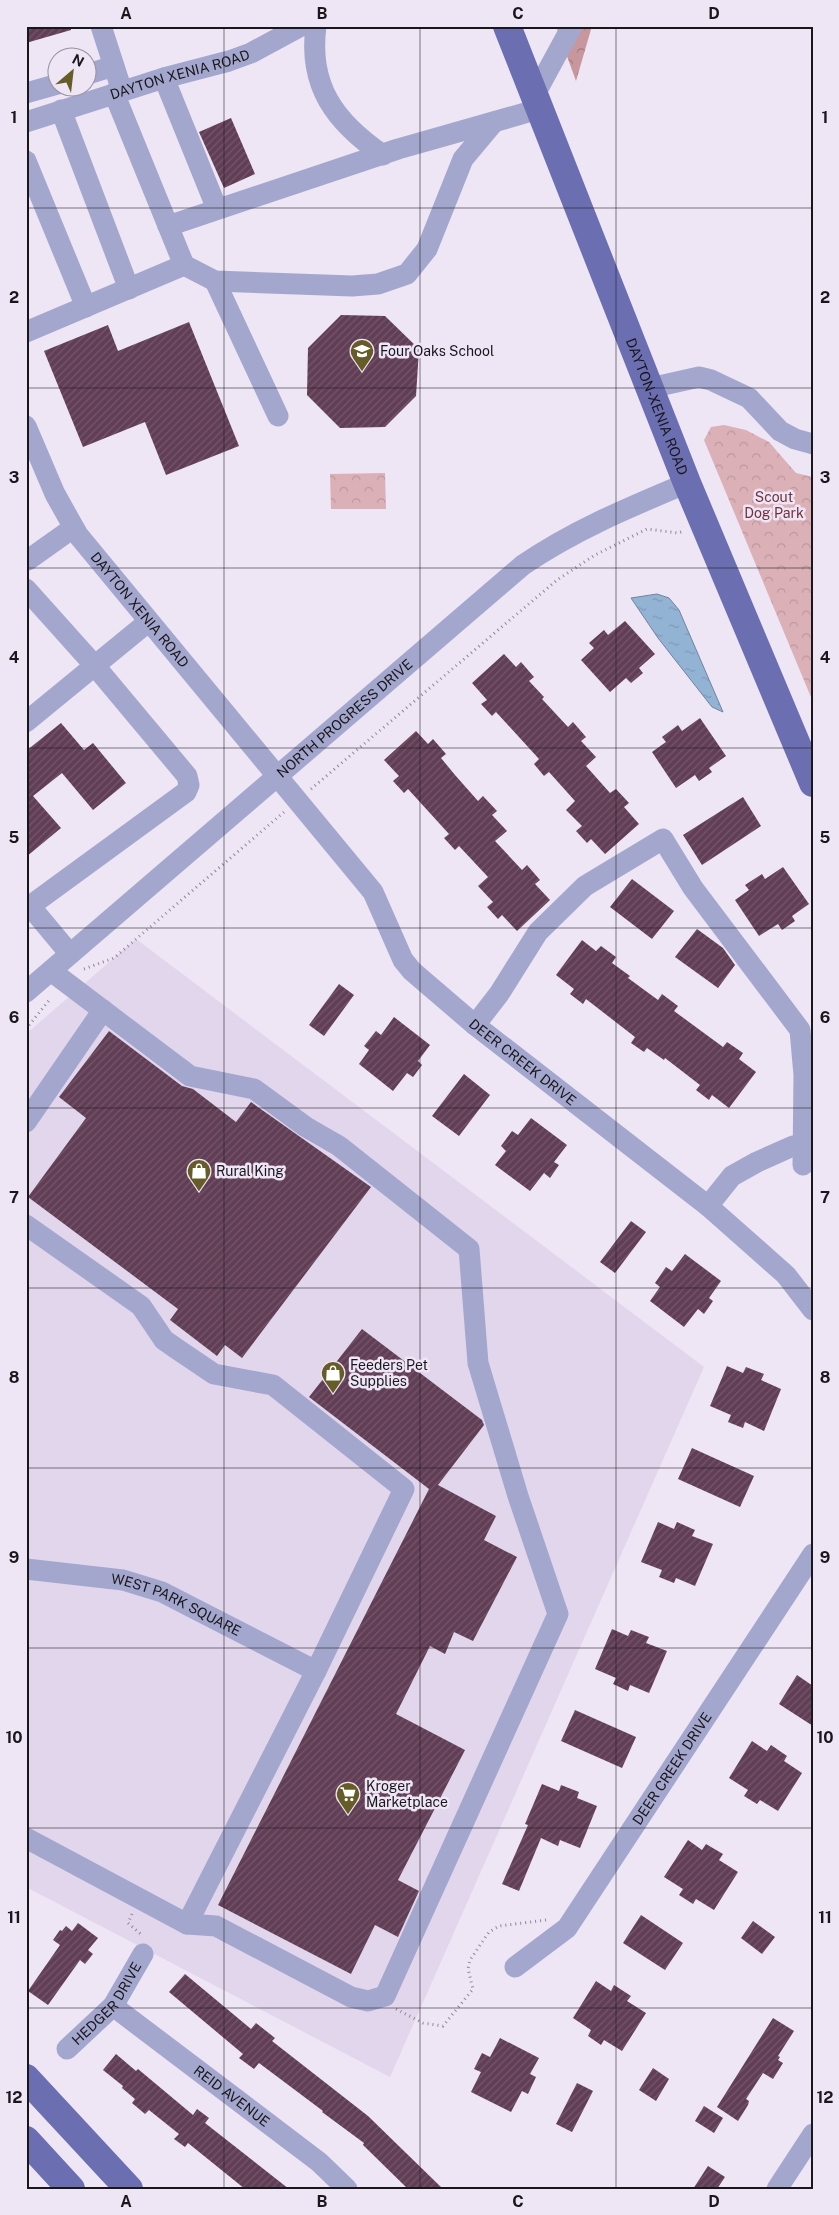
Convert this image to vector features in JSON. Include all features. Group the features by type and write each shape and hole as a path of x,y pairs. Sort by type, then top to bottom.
{"main road":[{"name":"DAYTON-XENIA ROAD","path":"507,26 687,483 813,782"},
{"path":"26,2078 129,2189"},
{"path":"26,2140 71,2189"}],"street":[{"path":"101,26 114,66 118,92 184,265 215,281 352,286 378,284 407,274 427,248 462,160 494,122"},
{"name":"DAYTON XENIA ROAD","path":"26,122 164,78 228,61 251,52 301,26"},
{"path":"316,26 313,50 319,79 335,112 358,138 382,155"},
{"path":"168,226 382,155 494,122 537,102 572,26"},
{"path":"98,71 114,66"},
{"path":"164,78 217,209"},
{"path":"26,93 48,87"},
{"path":"61,110 129,288"},
{"path":"26,161 86,308"},
{"path":"26,332 184,265"},
{"path":"215,281 278,416"},
{"path":"650,388 699,377 711,380 749,398 780,430 795,439 813,444"},
{"name":"DAYTON XENIA ROAD","path":"26,426 55,494 73,528 277,778"},
{"name":"NORTH PROGRESS DRIVE","path":"26,992 59,976 70,954 523,565 556,543 586,527 687,483"},
{"path":"27,560 73,528"},
{"path":"26,589 95,666 188,776 189,785 186,792 28,907 70,954"},
{"path":"26,722 148,622"},
{"name":"DEER CREEK DRIVE","path":"277,778 339,848 373,892 403,960 412,971 475,1024 708,1206 786,1275 813,1310"},
{"path":"475,1024 499,994 538,932 585,886 663,839 694,888 800,1030 804,1075 802,1115 808,1157"},
{"path":"26,1838 187,1924 216,1926 351,1997 368,2001 385,1996 558,1614 518,1496 478,1363 469,1250 339,1146 306,1127 254,1089 190,1076 59,976"},
{"path":"26,1122 103,1010"},
{"path":"708,1206 732,1176 757,1162 793,1146 808,1157"},
{"path":"26,1225 142,1306 164,1340 214,1374 273,1385 404,1489 316,1671 187,1924"},
{"name":"DEER CREEK DRIVE","path":"515,1967 567,1928 813,1554"},
{"name":"WEST PARK SQUARE","path":"26,1569 122,1580 162,1592 316,1671"},
{"name":"HEDGER DRIVE","path":"67,2050 113,2006 144,1954"},
{"name":"REID AVENUE","path":"113,2006 318,2162 347,2189"},
{"path":"777,2189 813,2134"}],"path":[{"path":"26,1029 49,1000 59,976 114,958 558,580 595,555 646,529 678,533 704,523"},
{"path":"138,1898 128,1923 148,1940 144,1954"},
{"path":"385,1996 386,2004 423,2023 443,2026 473,1989 468,1970 470,1960 489,1932 500,1926 548,1920"}],"shaded area":[{"path":"136,939 704,1367 390,2077 26,1887 26,1034"}],"green space":[{"path":"556,26 592,26 576,81"},
{"name":"Scout Dog Park","path":"724,425 746,430 769,442 796,473 813,477 813,702 704,440 711,427"},
{"path":"385,473 386,509 331,509 330,474"}],"water":[{"path":"657,594 669,598 679,610 723,712 712,707 658,638 631,598"}],"building":[{"path":"26,26 71,26 71,30 26,43"},
{"path":"231,118 255,174 224,188 199,132"},
{"name":"Four Oaks School","path":"341,315 385,316 419,349 416,396 385,427 340,428 307,395 308,348"},
{"path":"189,322 239,446 166,475 145,422 83,447 44,351 108,325 118,351"},
{"path":"625,621 655,654 639,668 643,673 631,683 626,678 610,692 581,660 594,648 589,643 604,630 608,635"},
{"path":"504,654 516,667 521,662 534,677 529,681 544,697 542,699 568,727 573,722 586,737 581,741 596,757 586,766 610,793 616,789 629,803 624,807 639,824 605,854 591,839 587,843 576,831 582,826 566,810 575,801 549,772 544,776 534,764 539,759 496,712 492,716 481,704 487,700 472,683"},
{"path":"700,718 726,756 709,768 712,772 699,781 695,775 676,788 652,752 666,742 662,737 678,725 682,731"},
{"path":"61,723 84,750 93,743 126,783 93,810 62,773 33,796 61,828 26,857 26,751"},
{"path":"416,731 428,744 433,739 446,754 441,758 478,801 483,796 497,811 492,815 507,831 495,841 522,870 527,865 540,880 535,884 550,900 517,931 502,915 498,919 487,907 493,902 478,886 488,877 459,846 455,850 444,838 449,834 408,789 404,793 393,781 399,776 384,760"},
{"path":"743,797 761,826 702,865 683,835"},
{"path":"783,867 809,904 792,916 795,921 782,930 778,924 759,936 735,900 749,890 745,885 762,874 765,879"},
{"path":"632,879 674,911 652,939 610,907"},
{"path":"697,929 723,948 735,965 718,988 675,957"},
{"path":"582,940 596,951 601,946 616,957 612,963 630,976 628,978 658,1000 662,994 678,1006 674,1011 723,1047 727,1042 743,1053 739,1059 756,1072 729,1108 712,1095 709,1100 696,1090 700,1085 665,1058 664,1060 647,1048 644,1052 631,1043 635,1037 586,999 583,1004 570,994 574,989 556,975"},
{"path":"339,984 354,995 324,1036 309,1025"},
{"path":"394,1017 430,1045 418,1061 422,1065 413,1077 407,1073 393,1091 359,1064 369,1050 364,1046 376,1031 381,1035"},
{"name":"Rural King","path":"109,1031 182,1086 193,1089 236,1122 251,1102 371,1187 242,1358 225,1345 217,1356 170,1320 178,1309 28,1197 86,1118 59,1097"},
{"path":"464,1074 490,1095 459,1136 432,1116"},
{"path":"531,1118 567,1145 554,1162 559,1165 550,1178 544,1173 530,1191 495,1165 506,1151 501,1146 512,1131 518,1135"},
{"path":"631,1221 646,1232 615,1273 600,1262"},
{"path":"685,1254 721,1281 709,1298 713,1301 704,1314 698,1309 684,1327 650,1301 660,1287 655,1283 666,1267 672,1271"},
{"path":"362,1329 482,1420 484,1425 438,1485 496,1516 484,1540 517,1557 473,1641 454,1632 445,1654 430,1646 396,1714 465,1750 398,1880 419,1891 398,1937 375,1925 351,1974 218,1905 429,1489 309,1397"},
{"path":"727,1366 743,1373 746,1367 764,1374 761,1380 781,1389 764,1431 745,1422 743,1428 728,1422 731,1415 710,1406"},
{"path":"692,1448 754,1476 740,1507 678,1479"},
{"path":"658,1522 674,1529 677,1522 695,1530 692,1536 713,1544 695,1586 676,1578 674,1583 659,1577 662,1570 641,1562"},
{"path":"612,1629 628,1636 631,1630 649,1637 646,1643 667,1651 649,1693 630,1685 628,1691 613,1684 616,1678 595,1669"},
{"path":"797,1675 813,1686 813,1726 779,1704"},
{"path":"575,1710 636,1737 622,1768 561,1741"},
{"path":"752,1741 767,1751 771,1745 787,1756 784,1761 802,1773 778,1811 760,1800 757,1804 744,1796 748,1790 729,1778"},
{"path":"542,1784 559,1791 561,1785 579,1792 577,1798 597,1806 580,1848 560,1840 558,1846 541,1838 519,1891 502,1884 528,1825 525,1824"},
{"path":"688,1840 702,1850 706,1844 723,1854 719,1860 738,1872 714,1910 696,1899 693,1904 679,1895 683,1889 664,1877"},
{"path":"641,1915 683,1943 665,1970 623,1943"},
{"path":"753,1921 775,1937 762,1954 741,1938"},
{"path":"78,1923 98,1938 88,1950 93,1954 85,1964 80,1960 48,2005 28,1991 60,1945 53,1940 60,1930 62,1931 66,1926 72,1931"},
{"path":"185,1974 251,2029 256,2023 275,2038 272,2041 368,2116 443,2189 408,2189 363,2145 364,2143 323,2111 259,2063 254,2069 239,2058 243,2054 169,1992"},
{"path":"596,1981 611,1991 614,1985 631,1996 627,2001 646,2013 622,2051 604,2040 601,2045 588,2036 591,2030 573,2018"},
{"path":"773,2018 794,2031 778,2056 780,2057 778,2060 783,2063 773,2079 763,2073 746,2099 749,2101 748,2105 738,2121 717,2107"},
{"path":"500,2038 539,2058 530,2074 536,2077 528,2094 522,2091 511,2112 471,2092 481,2072 474,2069 482,2053 490,2057"},
{"path":"116,2054 136,2071 138,2069 193,2115 197,2109 209,2118 205,2123 289,2189 245,2189 188,2143 185,2147 174,2139 179,2134 149,2110 145,2114 132,2103 135,2099 122,2088 123,2086 103,2070"},
{"path":"653,2068 669,2079 656,2101 639,2090"},
{"path":"577,2083 593,2091 572,2132 556,2124"},
{"path":"704,2106 723,2118 714,2133 695,2121"},
{"path":"708,2166 725,2177 717,2189 693,2189"}],"place":[{"name":"Four Oaks School","path":"362,372"},
{"name":"Rural King","path":"199,1192"},
{"name":"Feeders Pet Supplies","path":"333,1394"},
{"name":"Kroger Marketplace","path":"348,1815"}]}
